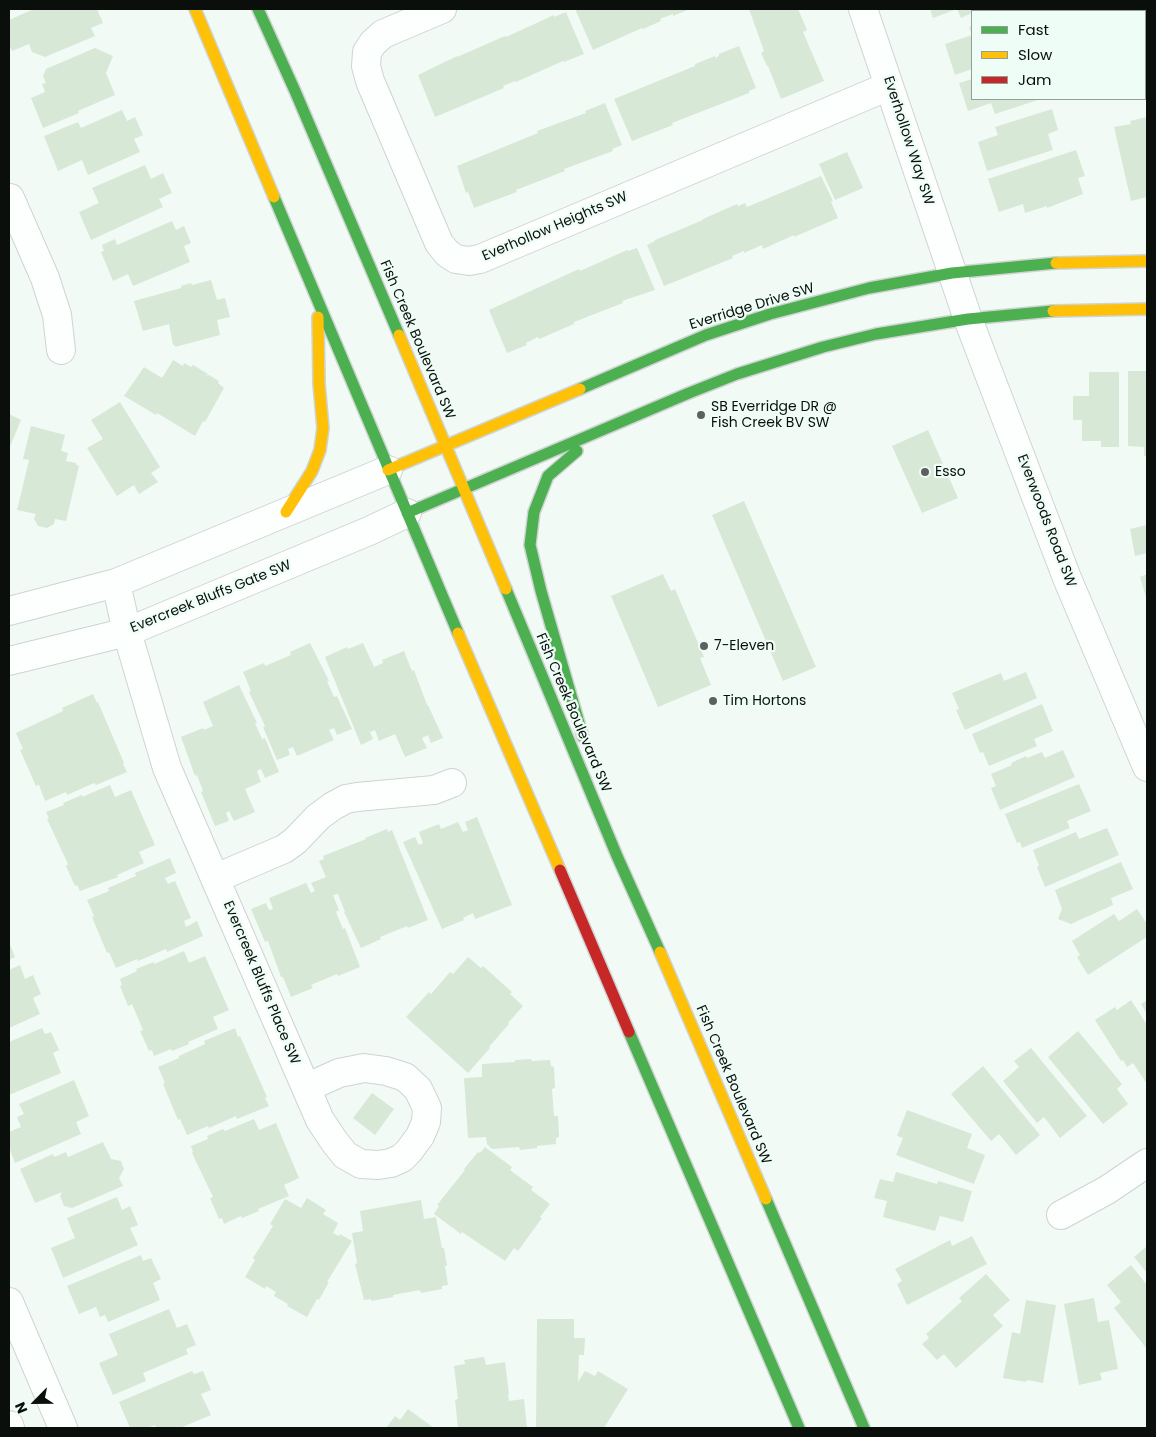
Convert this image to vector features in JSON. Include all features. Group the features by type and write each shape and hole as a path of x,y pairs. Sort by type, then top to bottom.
{"main road":[{"path":"195,9 388,470 799,1428"},
{"name":"Fish Creek Boulevard SW","path":"258,9 295,91 446,445 617,856 712,1071 864,1428"},
{"name":"Everridge Drive SW","path":"388,470 706,335 770,314 869,288 952,274 1012,266 1147,261"},
{"path":"286,512 312,471 320,450 323,428 319,384 318,303"},
{"path":"407,513 689,393 737,374 823,347 876,334 968,319 1051,312 1147,309"},
{"path":"617,856 541,591 530,545 534,512 548,476 573,453 634,417"}],"street":[{"name":"Everhollow Heights SW","path":"442,9 383,34 367,52 366,66 370,81 439,243 447,253 456,259 480,260 889,86"},
{"name":"Everhollow Way SW","path":"863,9 952,274"},
{"path":"9,197 45,278 57,315 61,350"},
{"name":"Everwoods Road SW","path":"952,274 1067,578 1147,767"},
{"path":"9,611 116,583 388,470"},
{"name":"Evercreek Bluffs Gate SW","path":"9,661 128,632 369,532 407,513"},
{"name":"Evercreek Bluffs Place SW","path":"116,583 128,632 168,768 306,1088"},
{"path":"216,878 284,849 295,841 318,817 346,799 357,796 434,790 452,783"},
{"path":"1061,1215 1107,1190 1147,1164"},
{"path":"9,1303 63,1428"}],"building":[{"path":"34,9 97,9 103,23 91,28 95,36 45,57 32,52 29,44 12,51 9,45 9,20"},
{"path":"575,9 690,9 660,19 661,21 593,50"},
{"path":"749,9 798,9 807,30 803,32 824,81 781,99 761,53 764,51"},
{"path":"930,9 957,9 933,18"},
{"path":"957,9 984,9 971,10 971,13 961,18"},
{"path":"566,12 584,54 503,86 504,88 435,117 418,75 457,56 506,37 554,15 554,17"},
{"path":"971,35 971,69 955,75 945,44"},
{"path":"739,46 756,88 749,91 749,93 632,141 614,99 715,56 715,58 719,54"},
{"path":"95,48 113,56 106,73 115,95 43,128 31,98 45,92 42,84 46,83 43,76 46,69"},
{"path":"971,79 971,100 1038,100 995,114 991,103 968,111 959,83"},
{"path":"605,103 622,145 612,149 613,151 564,169 565,171 516,190 517,192 474,208 468,192 466,193 457,166 538,133 537,131 586,113 585,111"},
{"path":"1052,109 1058,130 1048,134 1053,150 987,171 978,142 998,135 995,127"},
{"path":"122,110 127,121 135,117 143,135 134,139 140,152 88,175 82,160 58,171 44,136 78,122 81,128"},
{"path":"1147,117 1147,197 1131,201 1114,127 1131,124 1130,121"},
{"path":"1076,150 1085,176 1078,178 1083,194 1047,208 1047,206 1025,213 1023,204 999,212 988,179"},
{"path":"847,152 863,188 835,200 819,164"},
{"path":"145,165 151,179 163,173 172,193 159,199 163,207 91,240 79,212 99,203 92,188"},
{"path":"821,176 833,201 831,202 838,218 763,249 762,245 744,253 744,251 732,256 733,258 664,286 647,245 737,204 738,206 745,203 747,207"},
{"path":"172,221 176,230 184,226 191,243 184,246 190,262 133,286 128,274 113,281 101,252 104,251 102,245 115,239 117,245"},
{"path":"637,248 655,290 622,301 623,303 574,322 574,324 539,339 538,337 526,343 527,345 507,353 489,310 579,269 580,271 627,250"},
{"path":"211,280 217,300 225,298 230,317 217,320 220,335 175,347 169,324 143,331 134,301 181,288 181,286 191,283 192,285"},
{"path":"173,360 183,366 184,363 191,367 193,365 208,374 206,376 209,375 219,381 218,383 224,388 195,436 124,396 144,367 162,378"},
{"path":"1128,371 1147,371 1147,456 1144,456 1144,447 1128,446"},
{"path":"1089,372 1119,372 1119,447 1101,447 1101,441 1082,441 1082,420 1073,420 1073,396 1089,396"},
{"path":"120,402 160,467 151,473 158,482 139,494 134,485 117,496 87,448 103,439 91,420"},
{"path":"9,414 21,420 9,449"},
{"path":"31,426 65,435 61,451 68,453 66,461 76,463 79,466 66,521 55,519 54,524 47,528 38,526 34,519 36,514 17,510 29,460 23,459"},
{"name":"Esso","path":"928,430 958,498 922,513 892,446"},
{"path":"744,501 816,667 783,681 712,515"},
{"path":"1147,525 1147,553 1135,556 1130,529"},
{"path":"663,574 671,591 675,589 704,657 700,658 711,685 658,707 611,596"},
{"path":"1147,574 1147,601 1140,577"},
{"path":"310,643 329,681 327,681 334,697 337,696 352,729 337,735 334,728 329,730 334,740 297,756 293,747 288,749 290,755 277,760 263,727 265,726 249,692 251,691 243,672 264,663 265,666 291,655 290,652"},
{"path":"363,643 374,667 383,663 382,660 404,651 443,738 431,743 428,735 422,738 427,748 405,757 395,734 379,741 375,730 370,732 373,739 361,745 325,657 347,647 348,649"},
{"path":"1026,672 1037,698 965,730 956,710 959,709 952,693 1001,673 1004,681"},
{"path":"239,685 257,723 255,723 262,739 265,738 279,772 265,778 261,769 257,771 261,782 245,789 255,812 234,821 229,811 226,813 229,821 215,826 181,737 213,726 203,702"},
{"path":"93,694 127,772 96,785 94,783 67,795 66,792 45,801 39,785 36,786 20,750 23,749 16,733 63,711 62,708"},
{"path":"1042,704 1053,731 1034,739 1037,746 989,766 983,752 980,753 972,734"},
{"path":"1063,750 1075,777 1000,810 991,788 996,786 991,774 1012,765 1011,763 1026,756 1027,758 1042,752 1045,758"},
{"path":"1079,784 1091,811 1067,821 1070,828 1022,848 1020,842 1017,843 1005,814"},
{"path":"110,785 115,797 131,790 155,845 139,852 144,863 117,875 118,877 80,891 77,885 75,886 66,866 68,864 47,819 49,818 46,812 64,805 63,803"},
{"path":"477,817 512,905 475,919 473,913 463,918 464,920 442,929 403,842 415,837 419,845 423,843 419,832 439,824 441,829 458,822 463,832 468,830 465,822"},
{"path":"1107,828 1119,855 1045,887 1033,850 1076,832 1079,839"},
{"path":"387,829 388,832 392,830 428,920 380,937 381,939 361,948 344,912 338,894 333,895 339,910 336,912 343,929 345,928 360,967 311,985 313,988 291,997 283,977 281,977 268,941 265,942 251,909 266,903 269,910 273,909 269,898 306,883 311,893 315,891 311,883 326,877 319,861 324,859 323,856"},
{"path":"170,858 176,873 165,878 168,884 175,881 191,918 184,921 186,927 197,921 203,936 167,952 166,949 116,968 109,952 107,953 87,900 109,891 108,888 136,876 135,873"},
{"path":"1121,862 1133,889 1111,898 1113,905 1071,924 1058,919 1062,909 1055,890"},
{"path":"1137,909 1147,924 1147,937 1088,975 1077,957 1080,955 1072,941 1114,914 1119,921"},
{"path":"9,942 15,957 9,960"},
{"path":"184,951 189,963 205,956 229,1010 213,1017 218,1029 188,1042 189,1044 154,1056 152,1050 149,1051 140,1031 143,1030 132,1004 128,1006 120,986 122,985 120,979 137,971 136,969 154,962 154,964"},
{"path":"468,957 481,968 483,966 512,992 510,994 523,1006 468,1073 406,1017 429,992 431,994 450,972 453,974"},
{"path":"20,965 25,979 33,975 41,994 33,998 40,1014 9,1028 9,970"},
{"path":"1131,1000 1147,1025 1147,1084 1133,1063 1127,1067 1123,1060 1121,1061 1095,1020 1115,1007 1117,1010"},
{"path":"1147,1000 1147,1014 1141,1004"},
{"path":"42,1028 45,1034 51,1032 59,1050 53,1053 61,1073 9,1095 9,1042"},
{"path":"235,1028 267,1097 265,1098 269,1106 237,1119 236,1116 187,1135 180,1119 178,1120 158,1067 205,1044 204,1041"},
{"path":"1078,1031 1122,1084 1117,1089 1128,1104 1103,1124 1048,1057"},
{"path":"1031,1048 1087,1116 1060,1138 1044,1117 1037,1123 1003,1081 1019,1067 1014,1061"},
{"path":"532,1059 531,1061 550,1060 551,1066 554,1067 555,1088 552,1089 554,1116 558,1116 559,1137 556,1138 556,1144 520,1150 519,1147 492,1149 487,1144 486,1137 468,1138 464,1078 482,1077 482,1064"},
{"path":"983,1066 1040,1135 1016,1155 999,1134 991,1141 951,1094"},
{"path":"74,1080 89,1116 76,1122 81,1134 15,1163 9,1147 9,1132 21,1127 17,1117 24,1114 19,1104"},
{"path":"372,1093 394,1109 375,1135 353,1118"},
{"path":"907,1110 972,1134 967,1148 985,1155 974,1184 896,1155 903,1138 897,1136"},
{"path":"254,1119 259,1130 276,1123 299,1178 284,1185 289,1196 258,1209 259,1211 242,1218 241,1216 224,1224 222,1218 219,1219 210,1198 213,1197 192,1153 191,1146 208,1139 207,1136 223,1129 225,1131"},
{"path":"103,1142 111,1159 121,1161 124,1169 119,1178 123,1186 72,1208 64,1206 60,1196 62,1192 35,1203 20,1169 53,1154 54,1157 66,1152 68,1157"},
{"path":"485,1147 512,1167 510,1170 533,1187 531,1190 550,1204 518,1251 514,1248 505,1261 462,1232 461,1234 434,1214 439,1206 437,1205 464,1169 478,1152 480,1153"},
{"path":"896,1172 937,1184 938,1181 972,1191 963,1222 940,1216 935,1231 883,1217 887,1201 874,1198 880,1179 893,1182"},
{"path":"117,1197 122,1210 130,1206 138,1225 130,1228 138,1245 63,1278 51,1248 75,1238 67,1218"},
{"path":"307,1198 326,1210 323,1214 338,1223 333,1233 339,1236 340,1234 352,1241 327,1282 329,1282 319,1300 317,1299 307,1317 274,1296 276,1292 266,1286 265,1289 245,1277 255,1260 253,1258 273,1226 270,1224 285,1199 301,1208"},
{"path":"421,1200 424,1219 436,1217 442,1248 444,1248 448,1285 442,1286 442,1289 421,1293 420,1290 371,1301 371,1299 364,1300 355,1264 357,1263 352,1233 363,1231 360,1211"},
{"path":"972,1236 987,1264 907,1305 897,1284 902,1281 895,1269 950,1240 952,1246"},
{"path":"1147,1246 1147,1273 1134,1257"},
{"path":"141,1255 143,1261 151,1258 161,1279 153,1283 160,1300 108,1322 105,1315 100,1317 96,1307 79,1314 67,1286"},
{"path":"1131,1265 1147,1285 1147,1349 1114,1308 1121,1302 1107,1285"},
{"path":"986,1274 1010,1300 993,1315 1003,1326 956,1368 944,1354 937,1360 922,1344 929,1338 926,1334 962,1301 959,1298"},
{"path":"1094,1298 1098,1322 1109,1320 1118,1369 1100,1373 1102,1380 1079,1385 1064,1304"},
{"path":"1026,1300 1056,1305 1043,1383 1003,1378 1012,1332 1020,1334"},
{"path":"169,1309 177,1328 187,1324 196,1345 186,1349 188,1354 143,1373 146,1381 113,1395 99,1363 118,1355 109,1334"},
{"path":"537,1319 574,1319 574,1338 585,1338 584,1355 579,1355 578,1382 585,1371 595,1376 598,1371 628,1389 604,1428 536,1428"},
{"path":"484,1357 486,1365 505,1362 509,1401 524,1399 527,1428 458,1428 455,1400 458,1399 454,1366 465,1364 464,1360"},
{"path":"192,1371 194,1374 203,1371 211,1390 201,1394 211,1415 180,1428 156,1428 155,1425 147,1428 130,1428 119,1402"},
{"path":"408,1409 434,1428 386,1428 395,1416 400,1420"}],"traffic: fast":[{"path":"258,9 399,335"},
{"path":"274,197 458,633"},
{"path":"580,389 706,335 770,314 869,288 952,273 1056,263"},
{"path":"407,513 689,393 737,374 823,347 876,334 968,319 1053,311"},
{"path":"577,451 548,476 534,512 530,545 541,591 583,737"},
{"path":"506,589 617,856 660,952"},
{"path":"629,1032 799,1428"},
{"path":"766,1199 864,1428"}],"traffic: slow":[{"path":"195,9 274,197"},
{"path":"1056,263 1147,261"},
{"path":"1053,311 1147,309"},
{"path":"286,512 312,471 320,450 323,428 319,384 318,317"},
{"path":"399,335 506,589"},
{"path":"388,470 580,389"},
{"path":"458,633 560,870"},
{"path":"660,952 766,1199"}],"traffic: jam":[{"path":"560,870 629,1032"}],"place":[{"name":"SB Everridge DR @ Fish Creek BV SW","path":"701,415"},
{"name":"Esso","path":"925,472"},
{"name":"7-Eleven","path":"704,646"},
{"name":"Tim Hortons","path":"713,701"}]}
